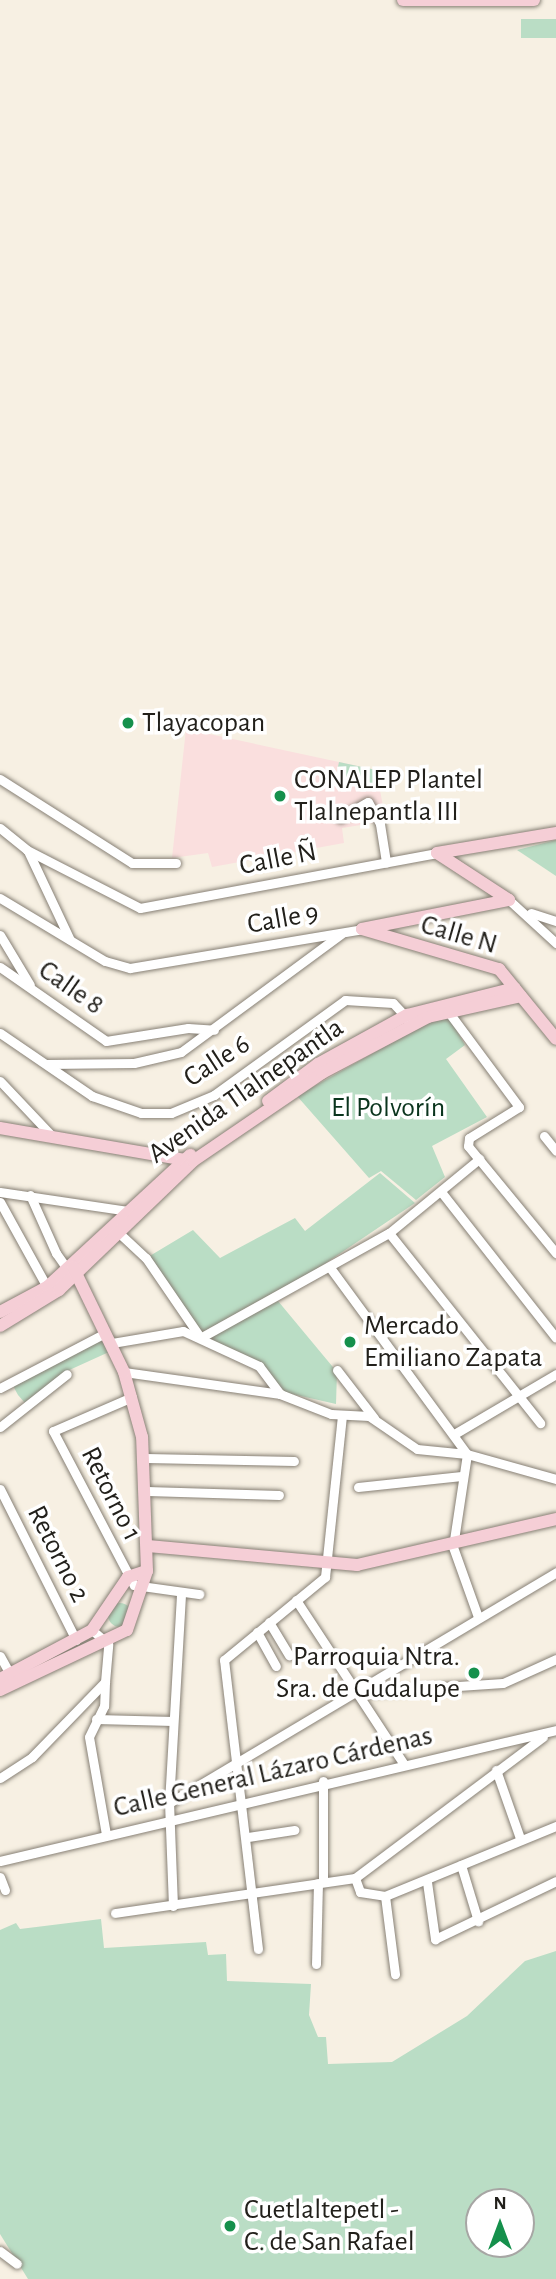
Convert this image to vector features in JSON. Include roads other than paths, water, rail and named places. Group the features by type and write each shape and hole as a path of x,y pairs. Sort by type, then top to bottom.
{"street":[{"path":"405,0 534,0"},
{"path":"0,779 132,863 176,863"},
{"path":"340,818 368,802 380,824 386,863"},
{"name":"Calle Ñ","path":"0,828 27,850 140,908 437,853"},
{"path":"437,853 556,833"},
{"path":"27,850 71,941"},
{"path":"437,853 509,900 530,912 556,921"},
{"name":"Calle 9","path":"0,898 117,966 142,968 509,900"},
{"path":"530,912 556,943"},
{"name":"Calle N","path":"362,929 496,967 556,1039"},
{"path":"47,1064 155,1061 214,1030 342,933"},
{"path":"0,934 33,989"},
{"name":"Calle 8","path":"0,967 117,1044 188,1028 214,1030"},
{"name":"Avenida Tlalnepantla","path":"0,1312 47,1287 73,1269 128,1211 188,1160 322,1073 409,1020 446,1007 518,992"},
{"name":"Calle 6","path":"0,1033 115,1107 171,1113 214,1095 345,999 370,996 409,1020"},
{"path":"446,1007 519,1107 467,1141 556,1253"},
{"path":"0,1081 52,1135"},
{"path":"0,1128 188,1160"},
{"path":"544,1136 556,1152"},
{"path":"200,1338 331,1269 389,1233 442,1193 479,1159"},
{"name":"Avenida Tlalnepantla","path":"0,1325 120,1233 188,1160"},
{"path":"0,1192 128,1211"},
{"path":"442,1193 556,1338"},
{"path":"0,1690 89,1647 108,1644 136,1618 147,1572 146,1458 132,1397 111,1343 73,1269 65,1266 57,1253 30,1195"},
{"path":"0,1202 47,1287"},
{"path":"120,1233 146,1258 200,1338"},
{"path":"389,1233 540,1423"},
{"path":"331,1269 456,1433 467,1454 461,1476 453,1547 478,1618"},
{"path":"0,1388 111,1343 176,1331 200,1338 259,1366 280,1394"},
{"path":"337,1370 375,1419 401,1441 451,1456 467,1454 556,1479"},
{"path":"124,1372 280,1394 342,1416 363,1415 375,1419"},
{"path":"0,1427 67,1374"},
{"path":"456,1433 556,1374"},
{"name":"Retorno 1","path":"128,1577 53,1431 132,1397"},
{"path":"258,1950 239,1762 224,1660 325,1577 342,1416"},
{"path":"146,1458 294,1461"},
{"path":"358,1487 461,1476"},
{"name":"Retorno 2","path":"0,1489 76,1640"},
{"path":"147,1491 279,1494"},
{"path":"148,1546 327,1564 453,1547 556,1519"},
{"path":"0,1656 5,1677 76,1640 92,1630 128,1577 147,1572"},
{"path":"169,1803 556,1572"},
{"path":"128,1577 143,1587 199,1594"},
{"path":"173,1906 172,1821 169,1803 180,1593"},
{"path":"296,1600 353,1693 402,1763"},
{"path":"270,1622 289,1655"},
{"path":"92,1630 108,1644"},
{"path":"257,1632 276,1665"},
{"path":"106,1834 89,1737 105,1682 108,1644"},
{"path":"353,1693 503,1683 556,1659"},
{"path":"0,1779 32,1757 105,1682"},
{"path":"96,1718 173,1721"},
{"path":"115,1913 355,1878 496,1770 553,1731"},
{"name":"Calle General Lázaro Cárdenas","path":"0,1861 106,1834 172,1821 323,1781 553,1731"},
{"path":"496,1770 520,1838"},
{"path":"316,1964 323,1781"},
{"path":"355,1878 359,1892 385,1896 427,1882 520,1838 556,1826"},
{"path":"247,1837 293,1830"},
{"path":"461,1865 478,1920"},
{"path":"0,1877 5,1890"},
{"path":"427,1882 435,1939 556,1881"},
{"path":"385,1896 395,1974"},
{"path":"0,2251 18,2264"}],"place":[{"name":"Tlayacopan","path":"128,723"},
{"name":"CONALEP Plantel Tlalnepantla III","path":"280,796"},
{"name":"Mercado Emiliano Zapata","path":"350,1342"},
{"name":"Parroquia Ntra. Sra. de Gudalupe","path":"474,1673"},
{"name":"Cuetlaltepetl - C. de San Rafael","path":"230,2226"}],"park label":[{"name":"El Polvorín","path":"388,1108"}]}
